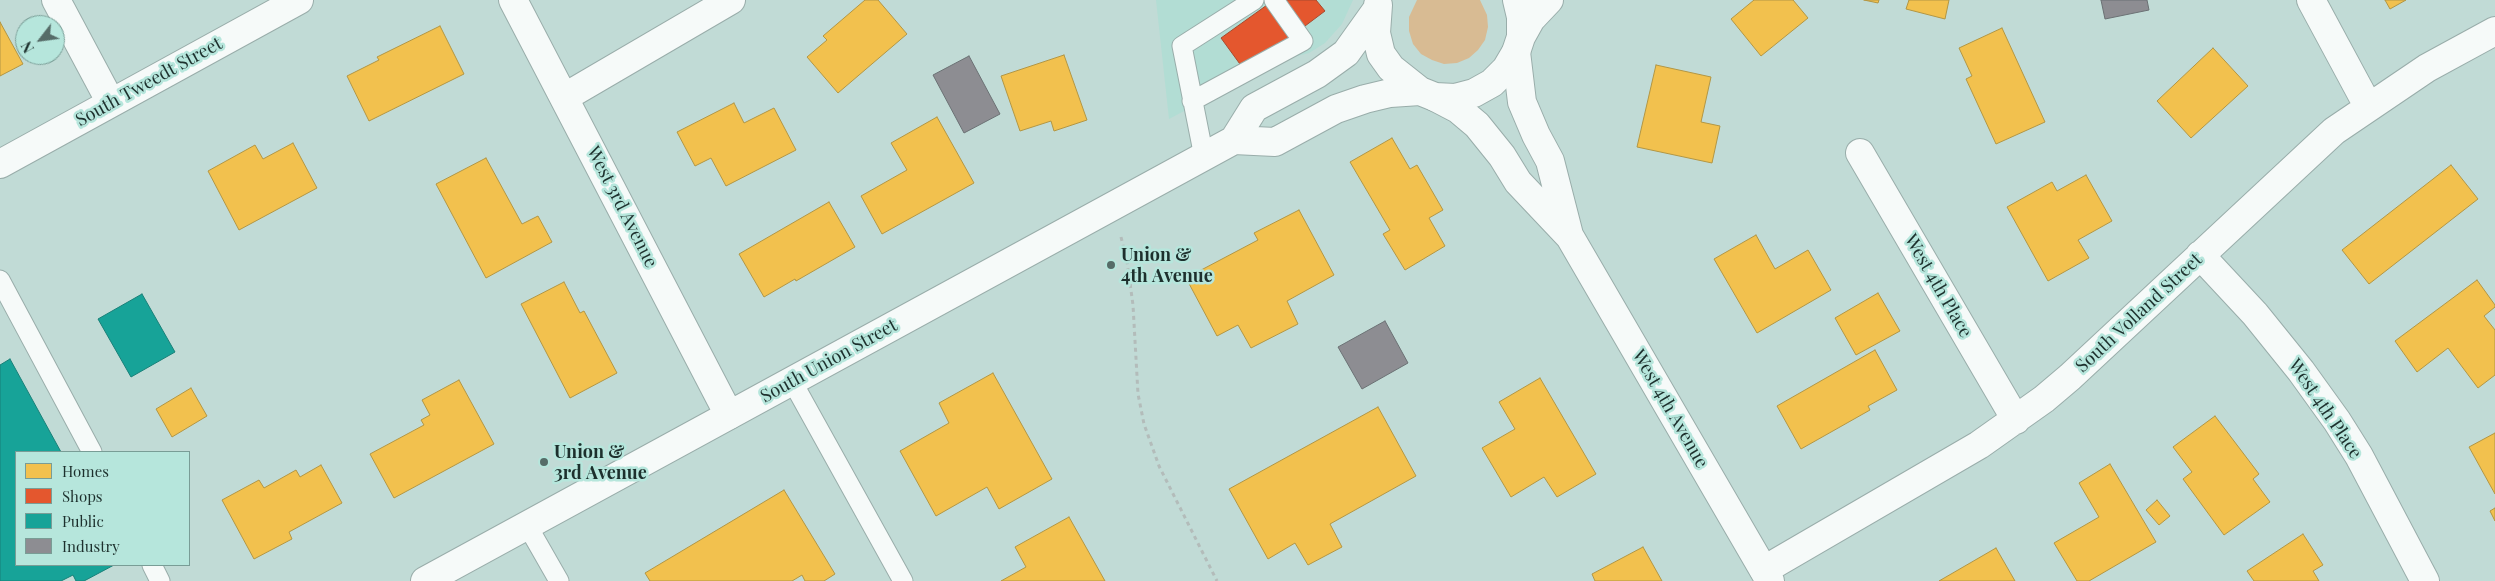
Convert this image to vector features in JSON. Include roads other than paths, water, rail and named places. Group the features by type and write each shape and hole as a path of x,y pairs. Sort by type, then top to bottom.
{"street":[{"path":"56,0 111,103"},
{"name":"South Tweedt Street","path":"0,164 299,0"},
{"name":"West 3rd Avenue","path":"513,0 729,415"},
{"path":"565,97 731,0"},
{"name":"West 4th Avenue","path":"1517,0 1521,17 1518,44 1522,102 1536,135 1550,161 1570,237"},
{"path":"1234,140 1275,142 1336,109 1390,93 1427,94 1455,98 1474,93 1492,84 1506,69 1531,19 1549,0"},
{"path":"2311,0 2368,106"},
{"name":"West 4th Avenue","path":"1378,5 1376,33 1381,54 1391,68 1427,94 1458,109 1477,125 1502,156 1518,182 1570,237 1767,576"},
{"name":"South Union Street","path":"424,581 1234,140 1254,108 1317,74 1346,54 1378,5"},
{"name":"South Volland Street","path":"1767,576 2016,420 2070,377 2328,136 2368,106 2427,68 2495,31"},
{"name":"West 4th Place","path":"1860,153 2016,420"},
{"name":"West 4th Place","path":"2200,255 2255,314 2301,371 2337,421 2359,456 2425,581"}],"lane":[{"path":"1204,157 1182,46 1254,0"},
{"path":"1192,101 1303,41 1274,0"},
{"path":"0,280 91,451"},
{"path":"792,381 904,581"},
{"path":"526,526 558,581"},
{"path":"152,566 160,581"}],"place":[{"name":"Union & 4th Avenue","path":"1111,265"},
{"name":"Union & 3rd Avenue","path":"544,462"}]}
